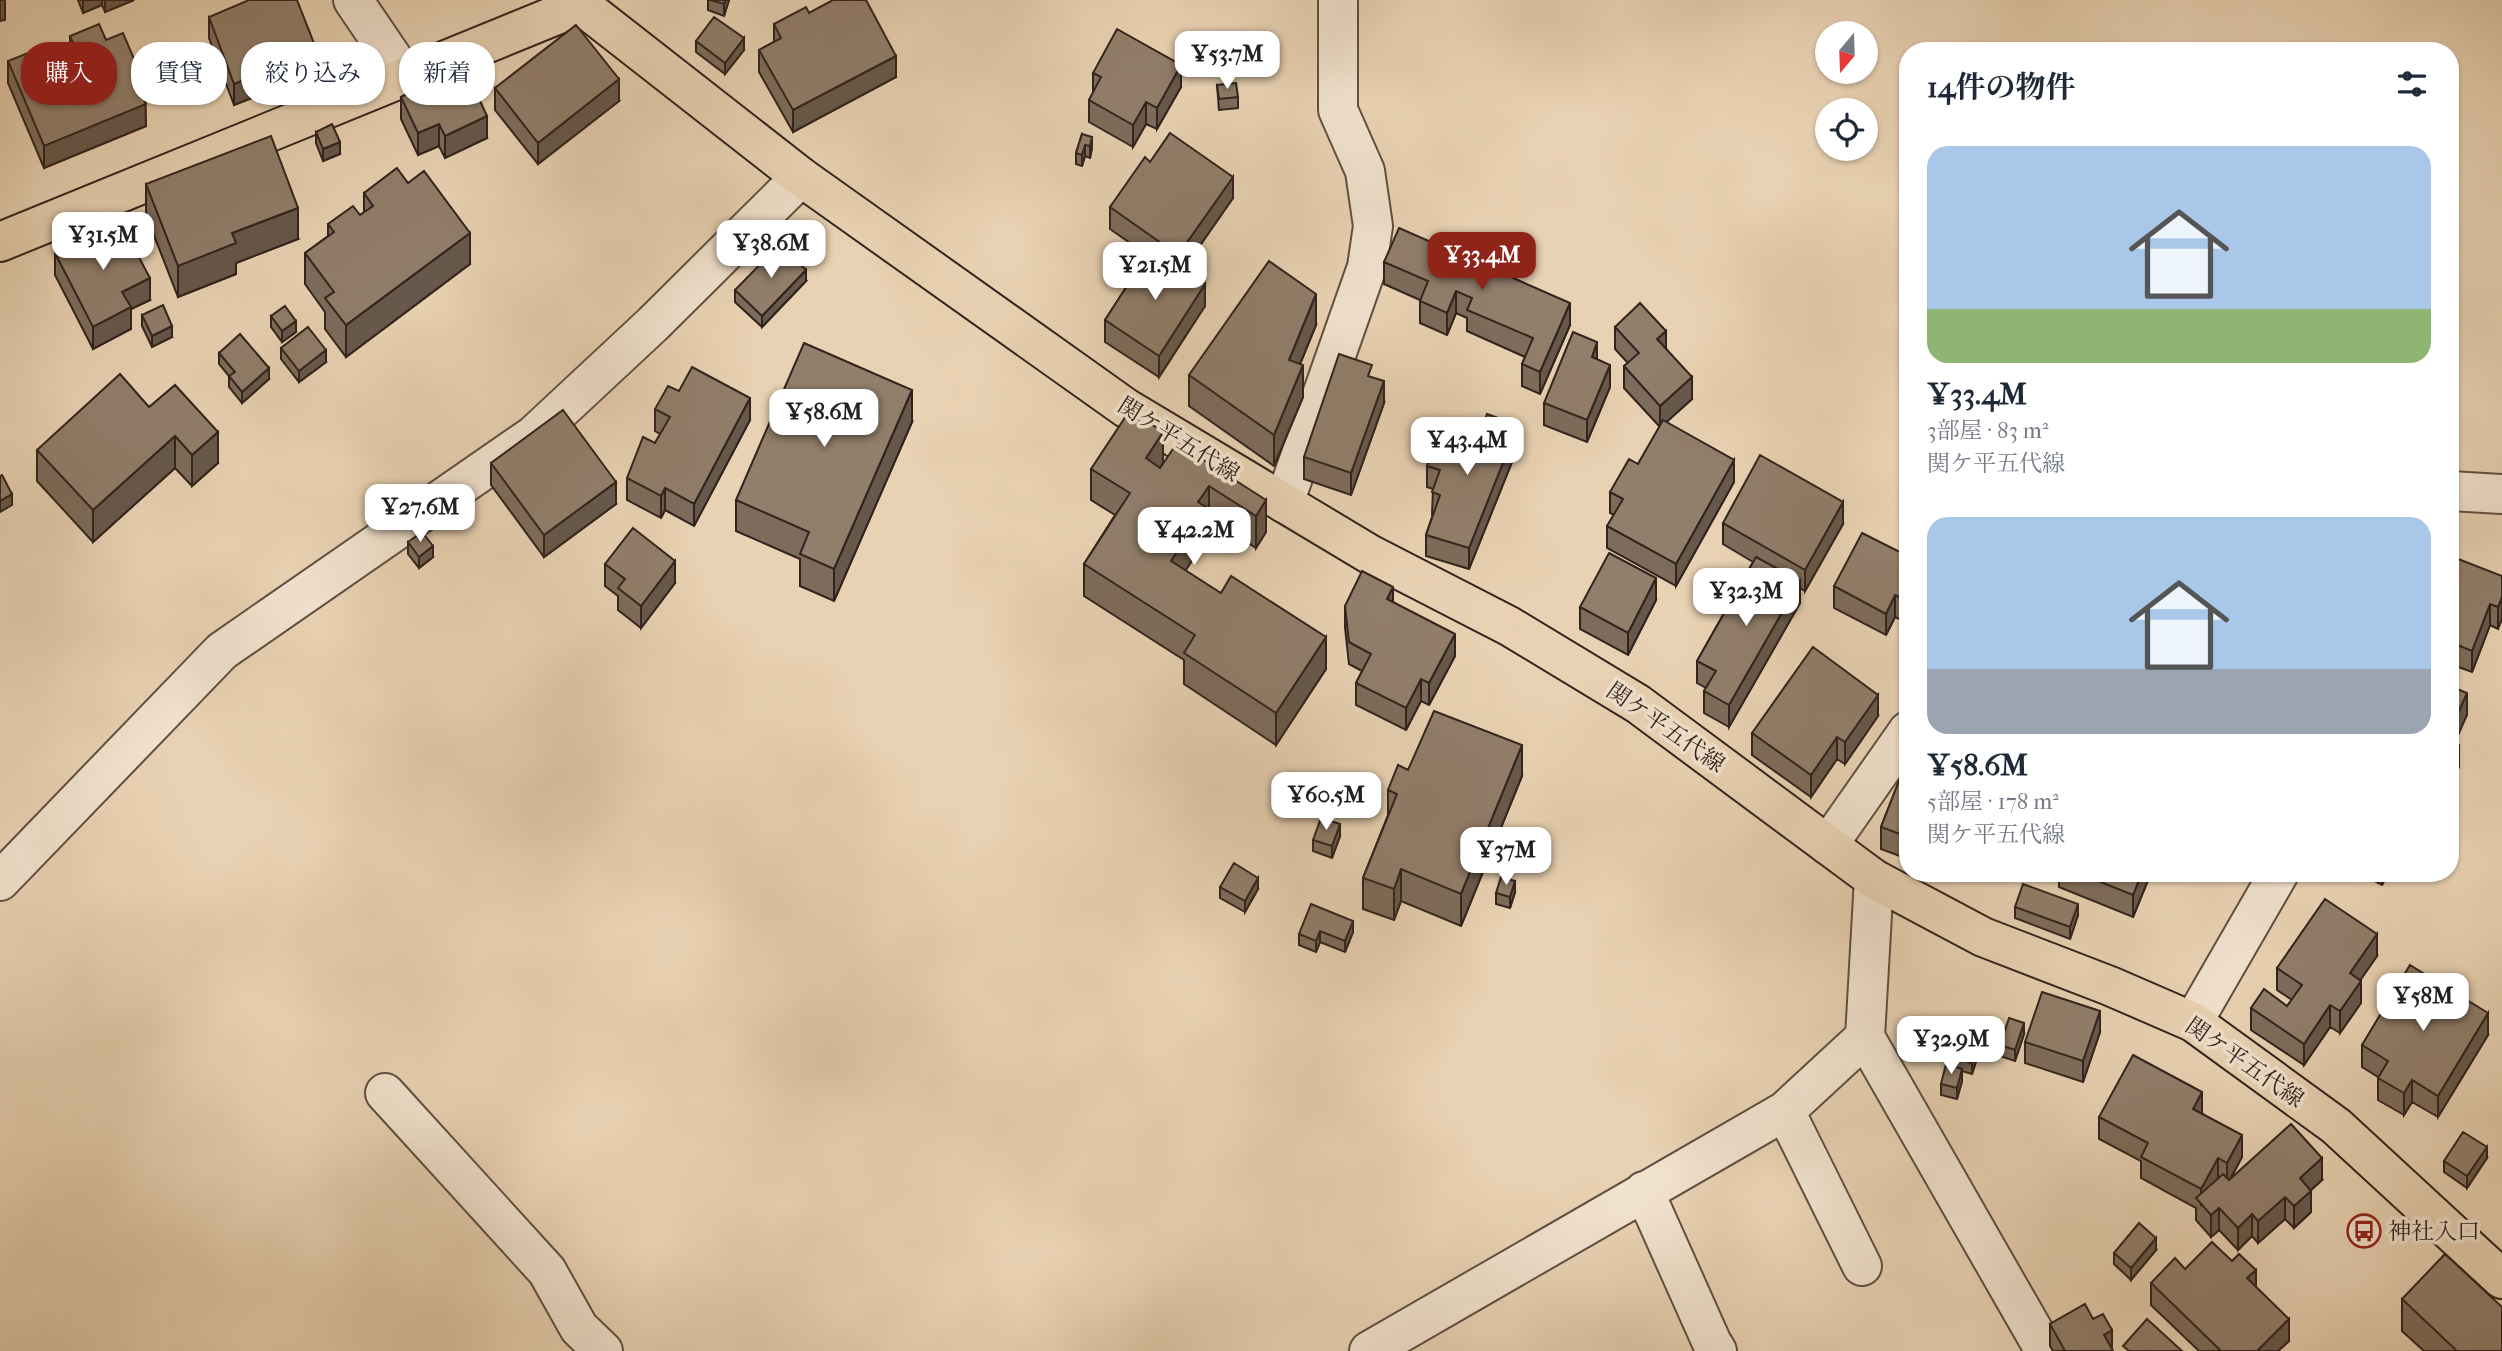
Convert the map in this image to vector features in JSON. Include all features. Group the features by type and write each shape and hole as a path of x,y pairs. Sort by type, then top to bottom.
{"main road":[{"name":"関ケ平五代線","path":"494,42 590,3 801,177 1126,408 1371,555 1509,626 1637,704 1874,879 1983,937 2110,986 2193,1022 2336,1126 2502,1279"},
{"name":"関ケ平五代線","path":"0,242 399,81"}],"street":[{"path":"353,0 399,68"},
{"path":"1284,503 1367,267 1373,226 1365,171 1338,110 1338,0"},
{"path":"0,881 222,651 534,435 653,324 801,177"},
{"path":"2459,492 2502,494"},
{"path":"1828,845 1899,745"},
{"path":"1874,879 1865,1037 2045,1351"},
{"path":"2193,1022 2274,882"},
{"path":"1369,1351 1784,1111 1865,1037"},
{"path":"385,1093 547,1271 579,1328 604,1351"},
{"path":"1784,1111 1862,1266"},
{"path":"1644,1191 1717,1351"}],"building":[{"path":"249,0 297,0 313,42 241,42 241,81 234,84 227,65 227,42 218,42 209,17"},
{"path":"833,0 866,0 896,56 793,110 759,50 781,38 774,24 806,7 809,13"},
{"path":"714,17 744,38 725,63 696,41"},
{"path":"99,24 106,40 123,33 131,52 131,105 144,105 44,146 27,105 117,105 117,42 72,42 70,36"},
{"path":"576,25 619,79 538,143 495,88"},
{"path":"1117,29 1181,65 1157,108 1146,102 1133,125 1089,100 1101,77 1093,73"},
{"path":"21,56 21,92 8,61"},
{"path":"1236,83 1238,97 1219,99 1217,85"},
{"path":"405,105 482,105 487,116 445,136 439,124 418,133"},
{"path":"332,124 340,142 323,149 316,132"},
{"path":"1170,133 1233,177 1178,255 1110,207 1145,157 1150,162"},
{"path":"1082,134 1092,137 1090,146 1085,145 1082,155 1076,153"},
{"path":"271,136 298,208 232,233 236,243 178,266 146,184"},
{"path":"397,168 408,183 424,171 470,233 346,325 325,298 334,292 305,253 334,232 328,224 353,206 360,215 373,206 364,193"},
{"path":"119,220 150,278 122,292 131,307 93,327 55,253"},
{"path":"1399,228 1570,303 1540,372 1522,364 1533,338 1467,310 1472,298 1456,291 1447,313 1420,301 1428,281 1384,262"},
{"path":"780,244 806,270 762,316 735,290"},
{"path":"1151,249 1205,284 1159,356 1105,320"},
{"path":"1269,261 1316,294 1289,360 1303,365 1274,435 1189,375"},
{"path":"1640,303 1666,331 1657,339 1692,377 1660,406 1624,366 1639,353 1615,327"},
{"path":"163,305 172,326 152,336 142,315"},
{"path":"285,306 296,321 282,331 271,316"},
{"path":"308,327 326,350 299,371 281,348"},
{"path":"1573,332 1597,342 1592,357 1610,365 1587,420 1544,403"},
{"path":"240,334 269,368 242,392 229,376 235,372 219,353"},
{"path":"804,343 912,390 834,569 800,554 809,532 736,500"},
{"path":"1339,354 1372,365 1368,376 1384,381 1351,473 1304,457"},
{"path":"692,367 750,398 694,504 665,488 661,496 627,478 643,437 655,443 670,417 655,409 668,386 679,391"},
{"path":"120,374 149,407 175,385 218,432 192,455 175,436 93,510 37,450"},
{"path":"563,410 616,482 544,535 491,463"},
{"path":"1130,410 1163,432 1146,458 1160,468 1177,443 1266,500 1256,516 1209,486 1198,502 1206,507 1171,561 1221,593 1231,576 1326,637 1276,713 1184,653 1195,635 1084,564 1130,493 1091,469"},
{"path":"1487,414 1518,425 1469,548 1426,535 1440,495 1432,492 1440,470 1427,466 1442,423 1479,436"},
{"path":"1663,420 1734,460 1676,564 1607,526 1623,499 1610,492 1629,459 1638,464"},
{"path":"1760,455 1843,502 1805,570 1723,523"},
{"path":"2,475 12,494 0,501 0,476"},
{"path":"633,528 675,561 641,606 618,588 625,579 605,564"},
{"path":"422,532 433,546 419,557 408,542"},
{"path":"1862,533 1899,552 1899,597 1895,595 1886,614 1834,586"},
{"path":"1609,553 1656,578 1628,633 1580,607"},
{"path":"1756,557 1800,581 1729,705 1704,691 1716,671 1697,661"},
{"path":"2459,559 2502,576 2502,597 2498,607 2490,604 2472,651 2459,646"},
{"path":"1362,571 1393,587 1387,599 1455,634 1429,683 1421,679 1406,708 1356,683 1371,654 1349,642 1345,606"},
{"path":"1813,647 1878,695 1845,742 1837,737 1811,775 1752,733"},
{"path":"2459,690 2467,693 2459,711"},
{"path":"1434,711 1522,745 1461,894 1401,869 1394,889 1363,878 1397,794 1388,790 1398,765 1408,770"},
{"path":"1899,781 1899,834 1881,827"},
{"path":"1321,818 1340,824 1332,846 1313,840"},
{"path":"1234,863 1258,878 1245,901 1220,887"},
{"path":"1501,877 1515,881 1510,897 1496,893"},
{"path":"2100,882 2138,882 2133,895"},
{"path":"2023,884 2078,904 2070,927 2015,907"},
{"path":"2325,899 2377,934 2350,973 2361,981 2340,1011 2330,1005 2304,1044 2251,1008 2264,989 2287,1006 2302,985 2277,968"},
{"path":"1311,904 1353,921 1345,941 1320,931 1316,941 1299,934"},
{"path":"2410,965 2488,1013 2438,1096 2412,1080 2404,1093 2378,1078 2388,1061 2362,1045"},
{"path":"2042,992 2100,1011 2083,1061 2025,1042"},
{"path":"2009,1018 2024,1023 2015,1050 2000,1045"},
{"path":"1961,1035 1979,1040 1972,1063 1954,1058"},
{"path":"2133,1055 2202,1092 2193,1109 2242,1135 2227,1163 2218,1158 2201,1189 2141,1157 2148,1143 2099,1117"},
{"path":"1946,1064 1962,1069 1957,1088 1941,1084"},
{"path":"2291,1124 2322,1158 2300,1178 2311,1191 2294,1206 2285,1197 2258,1221 2252,1214 2238,1228 2219,1208 2211,1215 2196,1198 2223,1174 2229,1180"},
{"path":"2463,1132 2487,1147 2467,1176 2444,1161"},
{"path":"2139,1223 2156,1238 2131,1268 2114,1253"},
{"path":"2212,1242 2232,1261 2239,1254 2256,1270 2247,1278 2289,1319 2257,1351 2221,1351 2151,1283 2175,1258 2185,1269"},
{"path":"2445,1254 2502,1307 2502,1351 2457,1351 2402,1299"},
{"path":"2085,1304 2093,1319 2103,1314 2112,1330 2104,1335 2113,1351 2065,1351 2050,1324"},
{"path":"2147,1319 2182,1351 2129,1351 2123,1346"}],"place":[{"name":"神社入口","path":"2364,1231"}]}
